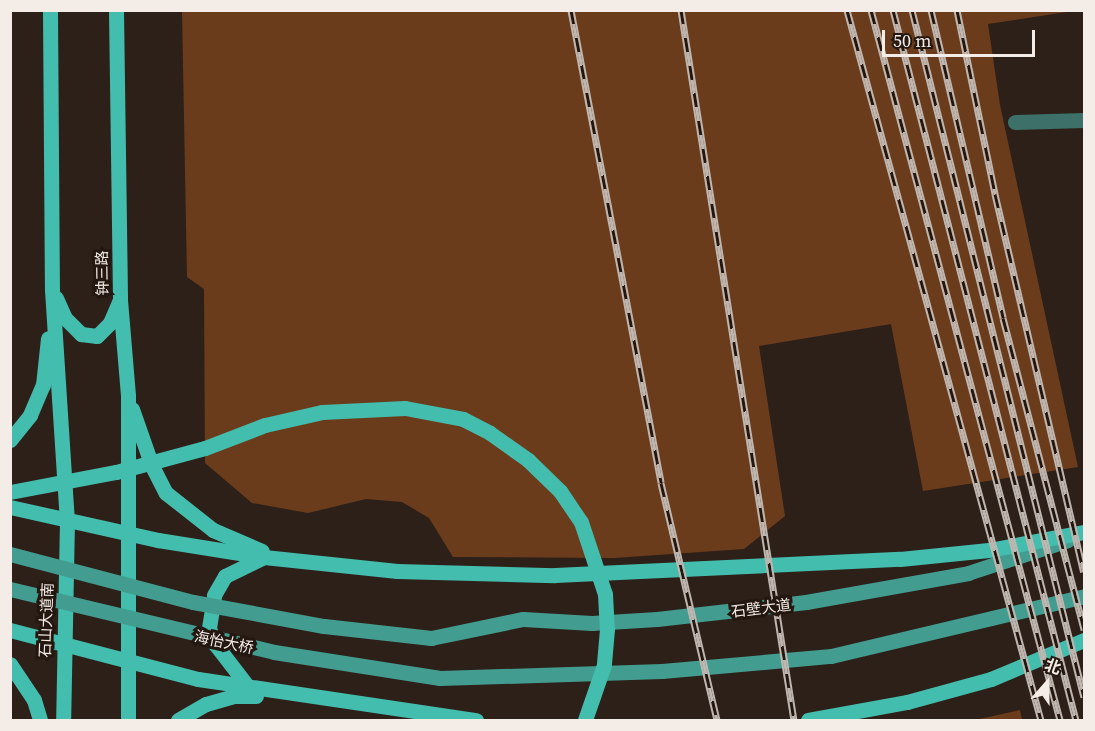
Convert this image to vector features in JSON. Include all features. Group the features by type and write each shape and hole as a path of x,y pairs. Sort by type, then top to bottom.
{"main road":[{"path":"50,10 52,290 67,520"},
{"name":"钟三路","path":"116,10 120,300 128,396 128,534"},
{"path":"52,290 65,318 81,334 97,336 110,323 120,300"},
{"path":"10,441 30,415 44,385 52,290"},
{"path":"128,396 152,466 166,493 213,530 281,559"},
{"path":"10,492 116,472 205,448 265,425 322,412 405,408 463,419 490,433 528,460 560,491 581,522 604,594 607,629 604,664 585,720"},
{"path":"10,507 128,534 264,557 397,571 630,573 948,555 1084,533"},
{"name":"石山大道南","path":"63,720 62,643 67,520"},
{"path":"128,534 128,720"},
{"path":"249,688 215,644 210,617 214,595 225,576 264,557"},
{"path":"10,630 128,662 249,688 476,720"},
{"path":"808,720 907,702 992,679 1084,640"},
{"path":"10,664 34,700 40,720"},
{"path":"178,720 206,704 234,696 304,696"}],"street":[{"path":"1015,122 1084,120"},
{"name":"石壁大道","path":"10,554 215,606 324,626 431,638 523,620 592,622 657,619 806,602 968,573 1084,533"},
{"name":"海怡大桥","path":"10,589 274,652 440,678 662,671 831,656 1084,596"}],"shaded area":[{"path":"182,11 1073,11 988,24 1000,105 1078,467 923,491 891,324 759,346 785,516 744,549 614,558 453,557 429,518 402,502 366,499 308,513 252,503 205,463 204,289 187,277"},
{"path":"1020,710 1022,720 975,720"}],"railway":[{"path":"571,10 661,483 717,720"},
{"path":"681,10 794,720"},
{"path":"847,10 1041,720"},
{"path":"871,10 1060,720"},
{"path":"893,10 1076,720"},
{"path":"912,10 1084,697"},
{"path":"931,10 1003,318 1084,630"},
{"path":"957,10 995,194 1084,572"}]}
